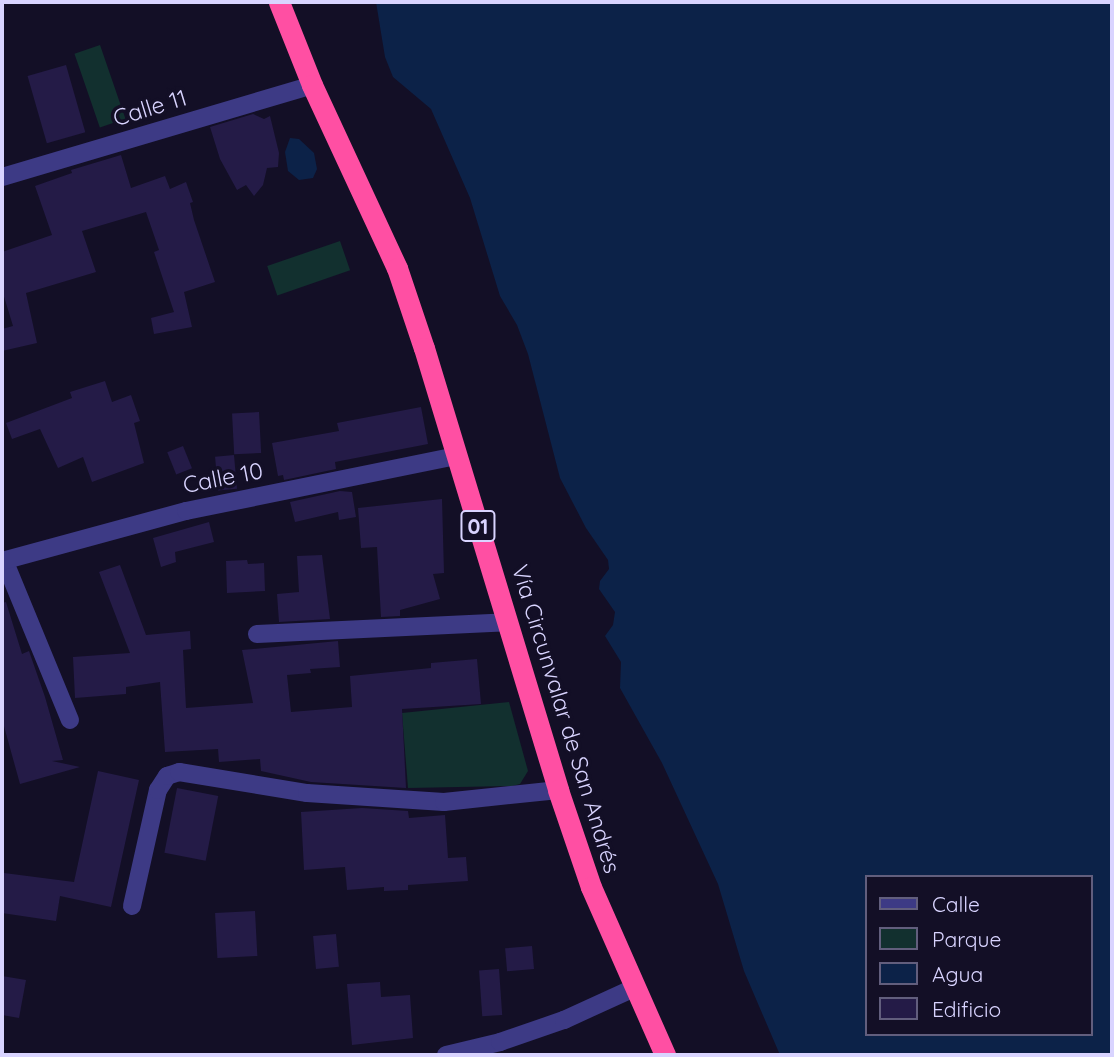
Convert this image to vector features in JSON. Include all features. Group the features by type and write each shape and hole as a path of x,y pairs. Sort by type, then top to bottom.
{"highway":[{"name":"Vía Circunvalar de San Andrés","path":"279,2 312,85 397,268 558,790 591,887 666,1055"}],"street":[{"name":"Calle 11","path":"2,177 312,85"},
{"name":"Calle 10","path":"3,561 186,510 457,456"},
{"path":"3,561 70,720"},
{"path":"257,634 507,622"},
{"path":"132,906 158,790 167,776 179,772 307,793 444,802 558,790"},
{"path":"446,1055 500,1042 564,1020 634,988"}],"green space":[{"path":"100,45 125,119 100,128 74,54"},
{"path":"340,241 350,270 277,295 267,266"},
{"path":"509,702 528,771 520,784 408,788 402,713"}],"water":[{"path":"376,2 1112,2 1112,1055 780,1055 744,971 718,884 662,763 620,688 621,662 605,636 613,625 615,612 599,589 600,581 609,569 608,560 586,528 560,478 528,354 517,325 500,296 470,198 431,109 393,77 385,57"},
{"path":"290,138 299,139 314,153 317,169 313,178 299,180 288,171 285,152"}],"building":[{"path":"66,65 85,132 47,143 28,76"},
{"path":"253,114 264,119 270,116 279,153 278,167 267,168 263,185 254,196 246,185 237,190 220,159 210,127"},
{"path":"121,155 131,188 165,176 170,189 186,182 193,202 190,203 194,220 215,282 184,292 192,327 154,334 151,318 174,312 154,252 159,250 146,212 82,231 96,272 26,293 37,343 2,351 2,329 13,326 2,290 2,252 52,235 35,186 72,173 71,170"},
{"path":"105,381 112,402 131,395 140,421 134,423 144,463 92,482 83,457 58,468 40,429 12,439 6,423 72,398 70,392"},
{"path":"421,407 428,444 335,462 336,469 284,480 283,475 278,476 272,443 339,431 337,423"},
{"path":"259,412 261,453 234,454 232,413"},
{"path":"183,446 192,468 176,475 167,452"},
{"path":"234,455 237,489 218,491 215,457"},
{"path":"340,491 352,492 356,517 339,520 338,512 295,522 290,502"},
{"path":"442,499 444,573 433,574 440,599 400,610 400,616 381,617 377,547 361,548 358,508"},
{"path":"209,522 214,542 175,552 176,562 161,567 153,538"},
{"path":"322,555 330,619 279,622 277,594 299,592 297,556"},
{"path":"247,560 248,564 264,563 265,591 227,593 226,561"},
{"path":"120,565 146,635 190,631 191,649 183,650 186,708 253,703 242,650 338,641 340,667 310,669 311,673 287,675 291,712 352,707 350,676 431,668 431,663 477,659 481,704 402,709 406,788 311,782 261,771 260,759 219,762 218,749 165,752 160,682 126,687 126,694 75,698 73,657 130,653 99,572"},
{"path":"6,602 22,654 29,651 45,697 63,760 52,761 80,767 20,784 2,719 2,603"},
{"path":"98,771 139,780 111,907 60,896 56,921 2,913 4,873 74,882"},
{"path":"177,788 218,796 206,861 164,853"},
{"path":"362,808 408,811 409,818 445,815 448,858 466,857 468,881 408,885 408,890 384,891 384,887 347,890 345,867 304,870 301,812"},
{"path":"255,911 257,956 217,958 215,913"},
{"path":"336,934 339,967 316,969 313,936"},
{"path":"532,946 534,969 507,971 505,948"},
{"path":"499,969 502,1015 482,1016 479,970"},
{"path":"2,976 26,980 19,1018 2,1015"},
{"path":"380,982 381,997 410,995 413,1038 352,1045 347,984"}]}
